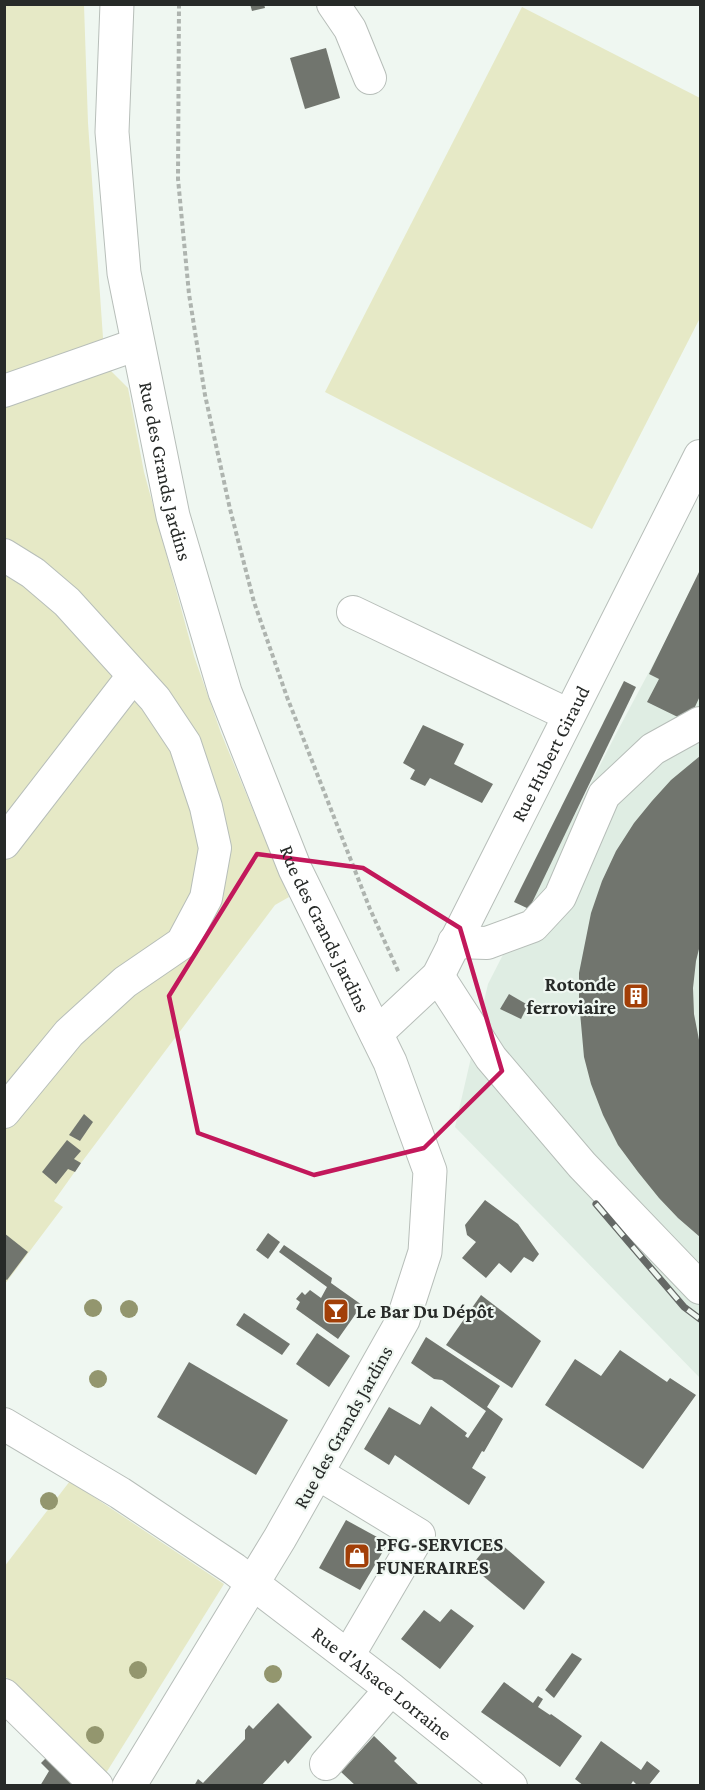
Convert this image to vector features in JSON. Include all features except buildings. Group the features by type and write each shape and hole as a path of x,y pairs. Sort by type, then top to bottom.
{"main road":[{"name":"Rue des Grands Jardins","path":"117,4 112,132 124,273 173,516 225,692 295,869 390,1062 430,1171 425,1251 403,1320 253,1583 129,1785"}],"street":[{"path":"333,4 350,29 370,78"},
{"path":"4,392 138,344"},
{"name":"Rue Hubert Giraud","path":"376,1034 438,976 700,456"},
{"path":"4,555 33,573 67,602 155,699 185,744 207,807 215,848 206,898 182,943 125,982 69,1033 4,1112"},
{"path":"352,612 569,715"},
{"path":"4,843 133,676"},
{"path":"454,942 487,943 533,926 560,897 604,795 653,748 700,723"},
{"path":"438,976 491,1058 582,1165 700,1288"},
{"name":"Rue d'Alsace Lorraine","path":"4,1424 120,1493 253,1583 511,1785"},
{"path":"317,1473 419,1535 348,1656"},
{"path":"326,1764 391,1689"},
{"path":"4,1695 97,1785"}],"path":[{"path":"179,4 178,179 189,294 205,395 230,509 254,602 287,697 370,909 412,1000"}],"highlighted area":[{"path":"257,854 363,868 460,928 502,1071 424,1148 314,1175 198,1133 169,996"}],"shaded area":[{"path":"700,576 700,1378 455,1127 488,984"}],"green space":[{"path":"5,5 84,5 88,123 104,352 107,367 128,388 144,472 194,656 221,733 289,897 275,905 81,1163 54,1201 63,1207 5,1284"},
{"path":"522,7 700,98 700,318 592,529 325,392"},
{"path":"70,1481 224,1584 106,1773 5,1676 4,1567"}],"railway":[{"path":"596,1204 684,1307 700,1319"}],"place":[{"name":"Rotonde ferroviaire","path":"636,996"},
{"name":"Le Bar Du Dépôt","path":"336,1311"},
{"name":"PFG-SERVICES FUNERAIRES","path":"357,1556"}]}
